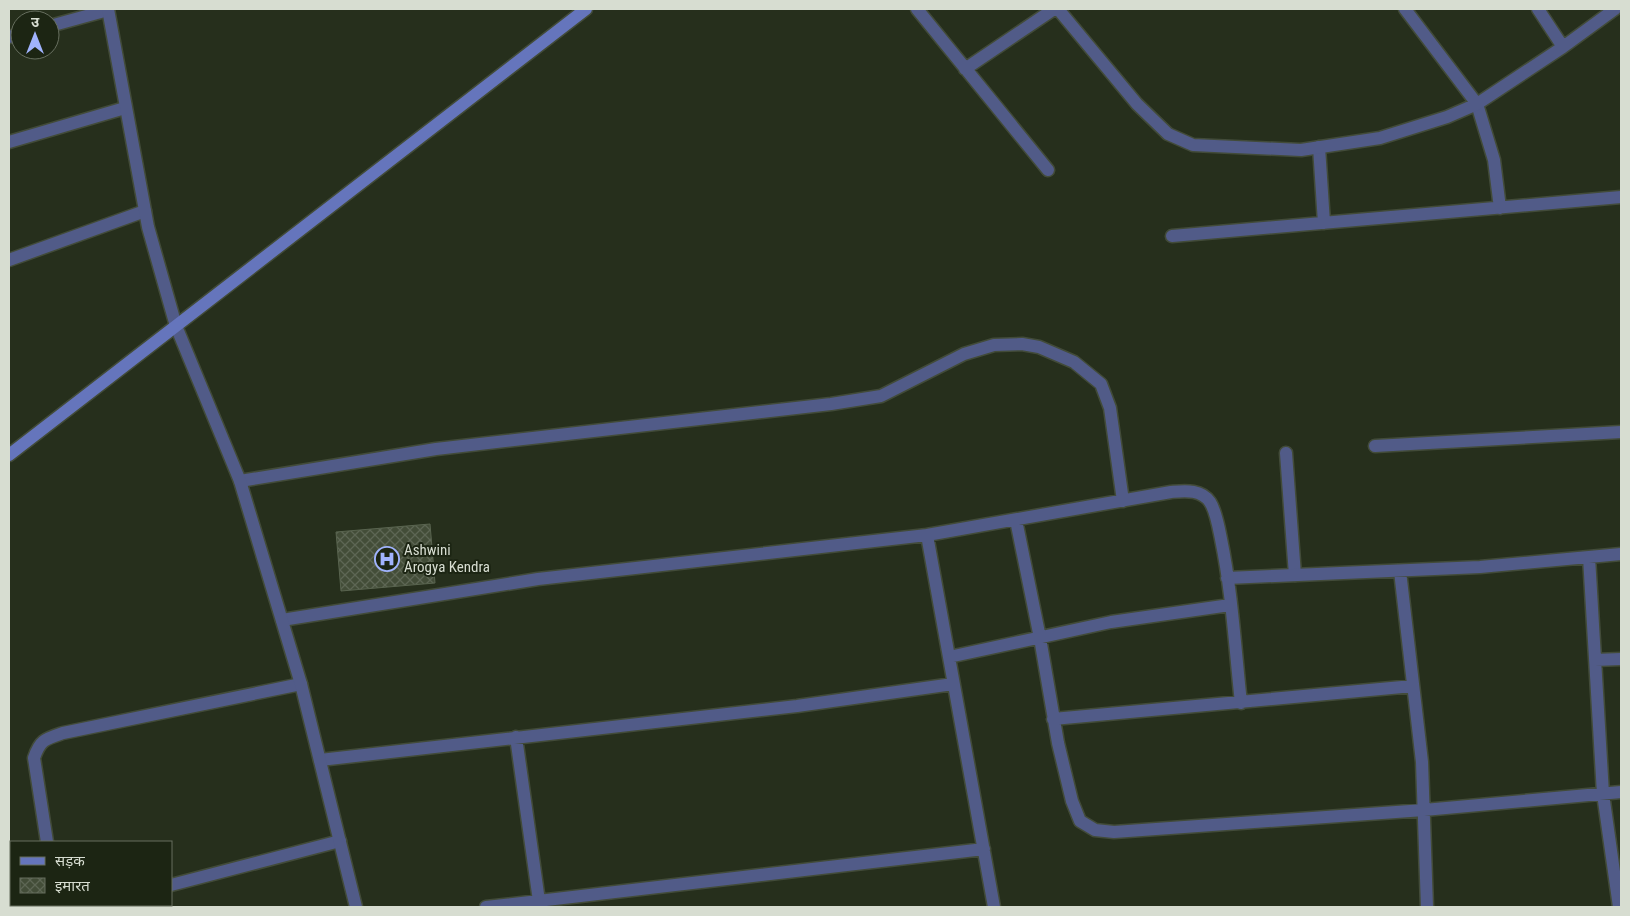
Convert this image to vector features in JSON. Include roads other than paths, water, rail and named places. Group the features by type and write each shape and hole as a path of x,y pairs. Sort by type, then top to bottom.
{"main road":[{"path":"9,455 586,9"}],"street":[{"path":"60,23 108,9 145,211 176,326 240,481 302,684 356,907"},
{"path":"917,9 1048,170"},
{"path":"965,69 1054,9"},
{"path":"1058,9 1137,104 1168,134 1193,145 1301,150 1380,138 1448,117 1477,104 1615,9"},
{"path":"1406,9 1477,104 1494,160 1500,208"},
{"path":"1538,9 1563,46"},
{"path":"9,142 125,108"},
{"path":"1319,147 1324,223"},
{"path":"1172,236 1621,197"},
{"path":"9,260 145,211"},
{"path":"240,481 436,450 831,404 881,396 964,354 994,345 1022,344 1039,347 1074,362 1101,384 1110,408 1123,501"},
{"path":"1375,446 1621,432"},
{"path":"1286,453 1295,575"},
{"path":"282,620 538,579 927,535 1171,492 1188,491 1200,494 1210,502 1218,526 1227,578 1241,703"},
{"path":"1016,520 1040,638 1053,719 1072,801 1080,821 1095,830 1114,832 1424,810 1621,792"},
{"path":"927,535 994,907"},
{"path":"1227,578 1480,567 1621,554"},
{"path":"1589,557 1603,794 1619,907"},
{"path":"1400,571 1422,762 1427,907"},
{"path":"949,657 1111,622 1230,605"},
{"path":"1595,660 1621,659"},
{"path":"46,841 34,758 38,747 46,739 63,733 302,684"},
{"path":"320,760 797,706 953,684"},
{"path":"1053,719 1413,686"},
{"path":"516,737 540,901"},
{"path":"172,885 340,841"},
{"path":"486,907 984,849"}],"place":[{"name":"Ashwini Arogya Kendra","path":"387,559"}]}
